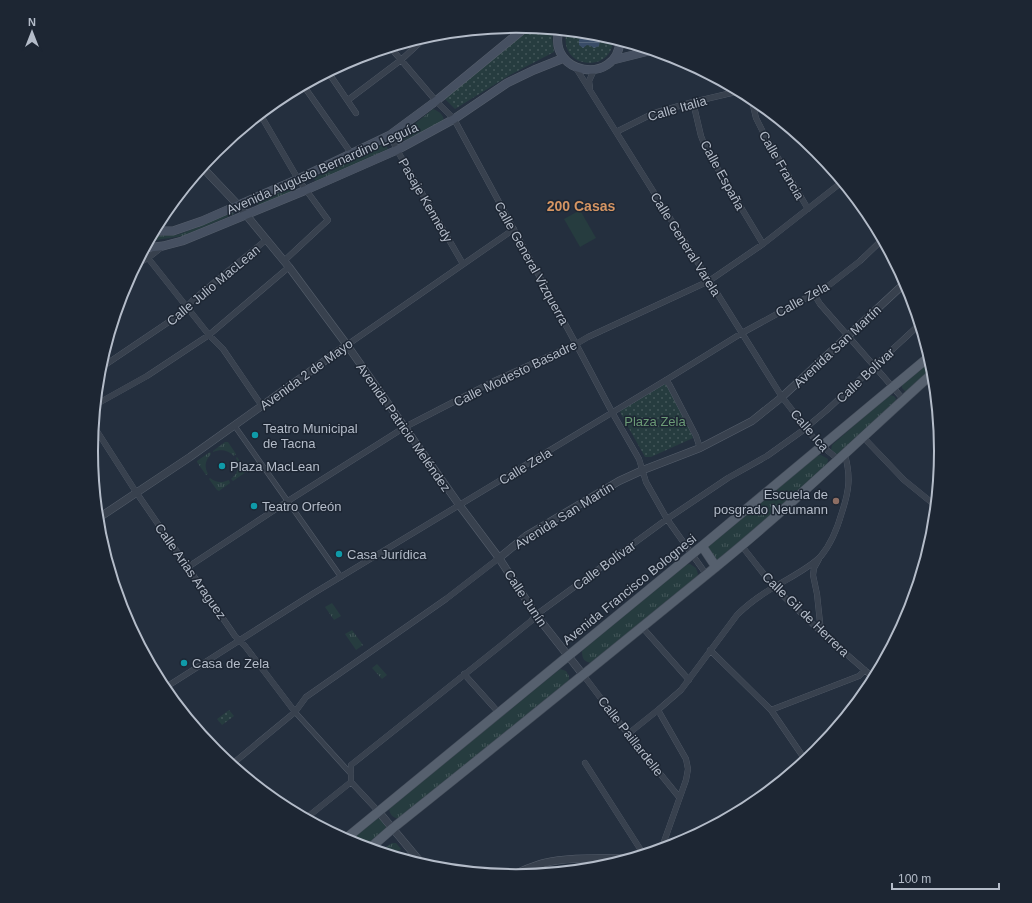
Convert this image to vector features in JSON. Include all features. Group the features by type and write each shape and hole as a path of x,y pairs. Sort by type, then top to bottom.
{"main road":[{"name":"Avenida Augusto Bernardino Leguía","path":"161,231 173,231 185,227 238,205 298,179 390,135 436,101 519,33"},
{"path":"558,36 558,47 564,58 576,68 594,70 607,65 617,53 619,46"},
{"path":"612,60 643,53"},
{"name":"Avenida Augusto Bernardino Leguía","path":"151,248 182,241 306,190 397,150 454,120 507,83 564,58"},
{"name":"Avenida Francisco Bolognesi","path":"350,835 822,447 924,361"},
{"path":"374,845 584,676 716,567 842,458 927,378"},
{"path":"702,546 716,567"}],"street":[{"path":"348,100 401,60 417,45"},
{"name":"Calle General Vizquerra","path":"394,51 454,120 639,459 646,482 666,519 706,574"},
{"name":"Calle General Varela","path":"576,68 782,397"},
{"path":"590,90 589,81 594,70"},
{"path":"331,76 356,113"},
{"path":"306,90 351,153"},
{"name":"Calle Italia","path":"616,132 654,113 731,93"},
{"name":"Calle España","path":"693,102 701,136 707,151 762,244"},
{"name":"Calle Francia","path":"753,107 756,118 764,134 808,209"},
{"path":"262,118 298,179 328,220 284,261"},
{"name":"Pasaje Kennedy","path":"390,135 397,150 463,264"},
{"name":"Avenida Patricio Meléndez","path":"206,171 238,205 284,261 347,345 460,506 499,558"},
{"name":"Calle Modesto Basadre","path":"188,567 288,501 405,427 496,380 709,281 762,244 838,185"},
{"name":"Avenida 2 de Mayo","path":"103,515 190,457 347,345 514,229"},
{"name":"Calle Julio MacLean","path":"108,362 179,315 194,299 266,240"},
{"name":"Calle Zela","path":"169,686 341,577 460,506 742,333 828,286 854,266 879,243"},
{"path":"144,260 163,246"},
{"path":"148,258 209,335 223,349 262,406"},
{"path":"100,402 147,376 209,335 289,268"},
{"name":"Avenida San Martín","path":"235,761 295,712 306,697 361,660 446,599 526,536 619,481 700,448 752,421 782,397 901,287"},
{"path":"814,294 820,304 904,399"},
{"name":"Calle Bolívar","path":"351,782 351,765 531,622 536,615 666,519 728,478 767,456 806,427 827,410 915,328"},
{"path":"666,380 696,436 700,448"},
{"name":"Calle Ica","path":"782,397 822,447 842,458"},
{"path":"234,425 341,577"},
{"name":"Calle Arias Araguez","path":"98,433 136,492 235,636 240,640 295,712"},
{"path":"863,437 904,480 932,500"},
{"path":"821,632 817,594 813,576 814,568 836,530 844,507 849,472 842,458"},
{"name":"Calle Gil de Herrera","path":"741,545 774,587 821,632 870,674"},
{"path":"628,734 681,690 710,650 745,608 821,556"},
{"name":"Calle Junín","path":"499,558 536,615 584,676"},
{"path":"642,627 689,680"},
{"path":"710,650 771,710 802,756"},
{"path":"771,710 859,676 865,670"},
{"path":"464,674 499,713"},
{"name":"Calle Paillardelle","path":"584,676 628,734 679,797"},
{"path":"658,710 686,760 688,769 686,780 664,843"},
{"path":"295,712 351,774"},
{"path":"585,763 641,851"},
{"path":"310,815 351,782 393,828 418,858"},
{"path":"527,870 556,861 614,858"}],"green space":[{"path":"524,33 552,35 554,52 510,75 455,109 444,98"},
{"path":"567,37 612,44 611,50 605,58 596,62 586,63 577,60 570,53 566,44"},
{"path":"433,109 441,114 444,121 405,140 402,139 400,136"},
{"path":"385,144 388,149 316,182 314,178"},
{"path":"295,185 296,191 259,206 257,203"},
{"path":"580,210 596,238 580,247 564,219"},
{"path":"232,212 234,214 183,236 155,240 158,236 177,235"},
{"path":"924,363 927,374 908,391 905,391 902,388 902,383"},
{"name":"Plaza Zela","path":"666,384 693,438 651,457 645,457 620,411"},
{"path":"889,395 894,396 896,399 895,403 841,453 836,454 831,450 832,445"},
{"path":"225,442 228,442 236,454 234,456 229,452 224,451 213,452"},
{"path":"210,452 211,454 207,459 206,464 208,474 206,475 197,461"},
{"path":"821,455 828,459 827,467 720,559 716,560 708,550 708,546 816,456"},
{"path":"237,457 246,472 233,481 231,479 238,469"},
{"path":"210,478 219,482 229,480 230,483 219,491 209,479"},
{"path":"690,564 696,568 698,574 695,580 592,663 584,660 582,651 683,565"},
{"path":"332,603 341,616 334,620 325,607"},
{"path":"352,630 363,645 356,650 345,634"},
{"path":"377,664 387,675 382,679 372,668"},
{"path":"560,669 566,671 569,676 569,683 399,819 392,815 389,808"},
{"path":"229,710 234,716 222,725 217,719"},
{"path":"377,818 382,820 386,827 385,831 370,844 354,837"},
{"path":"392,843 396,843 401,849 396,852 384,849"}],"water":[{"path":"580,38 600,41 599,46 594,48 587,45 583,48 579,45"}],"place":[{"name":"Teatro Municipal de Tacna","path":"255,435"},
{"name":"Plaza MacLean","path":"222,466"},
{"name":"Escuela de posgrado Neumann","path":"836,501"},
{"name":"Teatro Orfeón","path":"254,506"},
{"name":"Casa Jurídica","path":"339,554"},
{"name":"Casa de Zela","path":"184,663"}],"district":[{"name":"200 Casas","path":"581,206"}]}
